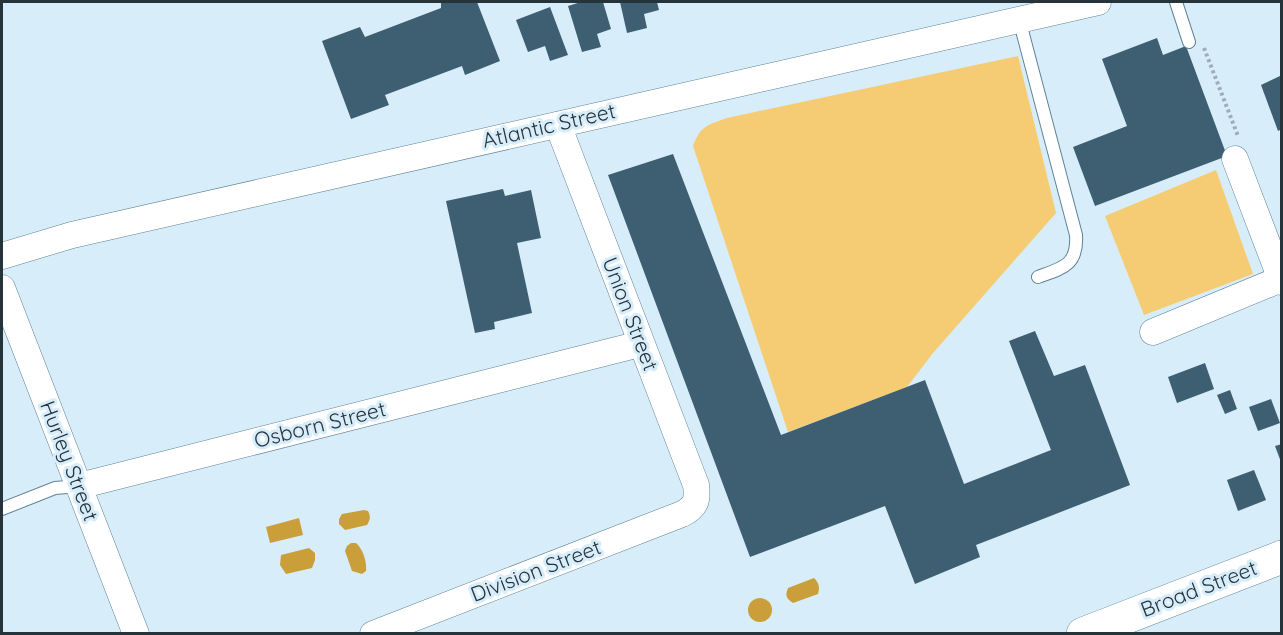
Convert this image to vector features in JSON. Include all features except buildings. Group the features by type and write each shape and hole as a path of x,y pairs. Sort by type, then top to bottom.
{"main road":[{"name":"Broad Street","path":"1099,631 1281,557"}],"street":[{"name":"Atlantic Street","path":"2,256 72,235 1098,2"},
{"name":"Union Street","path":"558,126 696,485 698,498 696,504"},
{"path":"1153,332 1281,281 1237,149"},
{"name":"Hurley Street","path":"2,288 136,633"},
{"name":"Osborn Street","path":"79,486 640,344"},
{"name":"Division Street","path":"374,633 682,514 696,504"}],"lane":[{"path":"1176,2 1196,43"},
{"path":"1019,19 1076,236 1076,251 1071,261 1058,270 1038,277"},
{"name":"Osborn Street","path":"2,509 55,488 79,486"}],"path":[{"path":"1196,43 1237,149"}],"shaded area":[{"path":"1018,56 1056,213 933,353 907,387 788,432 693,146 699,134 710,124 727,118"},
{"path":"1216,170 1253,274 1144,315 1105,216"},
{"path":"364,510 370,515 367,525 345,530 339,524 342,514"},
{"path":"299,518 303,535 270,543 266,527"},
{"path":"351,543 356,543 364,556 366,571 362,574 352,571 345,551"},
{"path":"309,548 315,553 312,568 286,574 280,565 281,555"},
{"path":"814,578 819,585 818,594 793,603 788,598 786,595 788,588"},
{"path":"760,598 765,599 771,605 771,615 765,621 760,622 755,621 749,615 748,610 749,605 755,599"}]}
